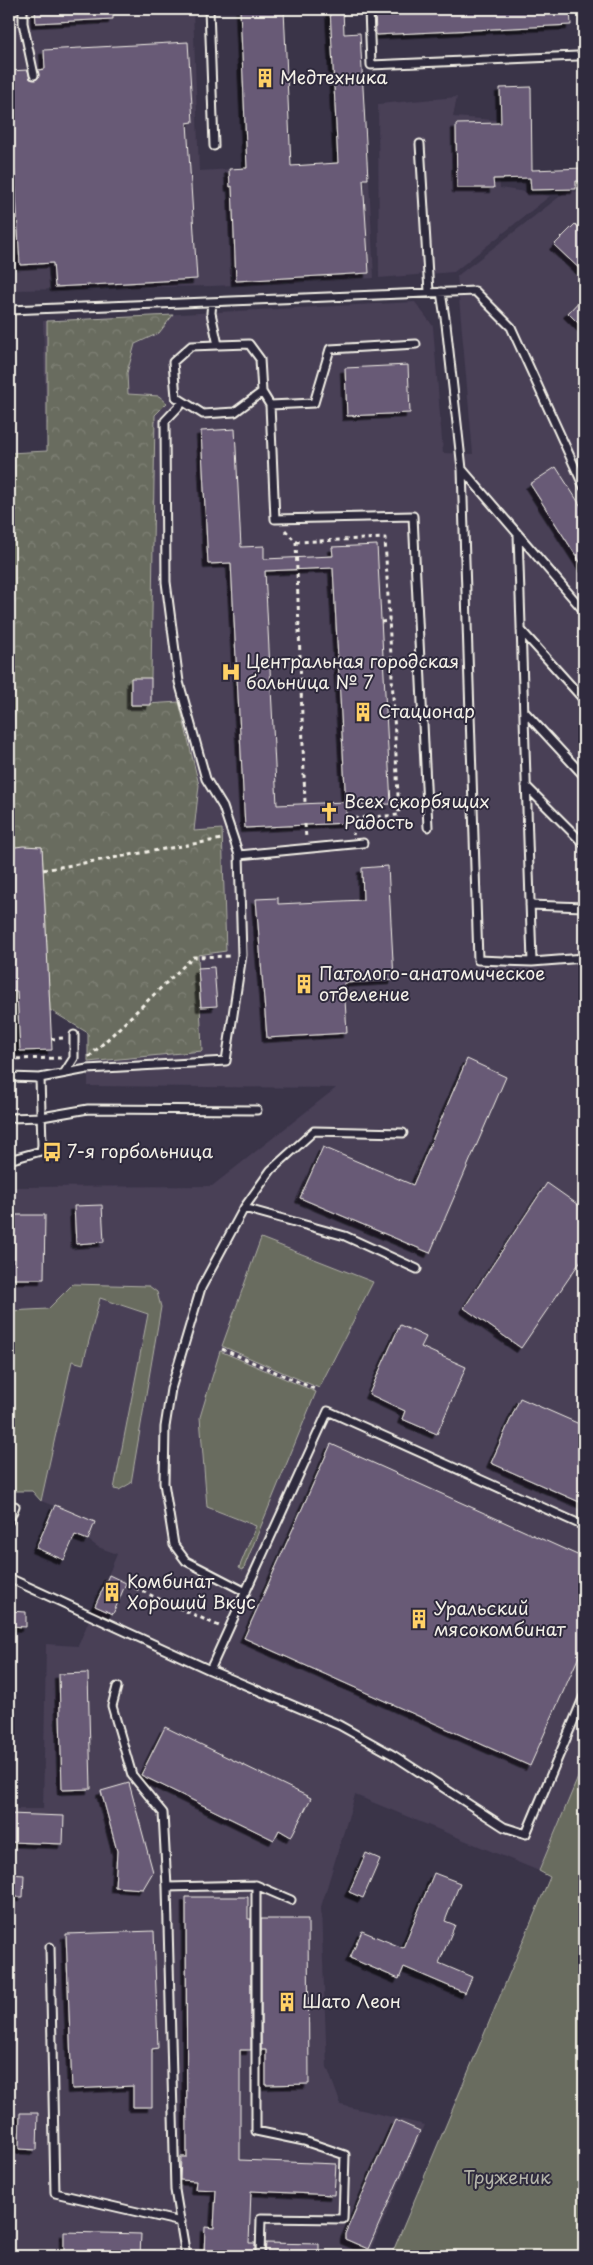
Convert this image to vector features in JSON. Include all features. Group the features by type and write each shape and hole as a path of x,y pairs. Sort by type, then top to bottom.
{"lane":[{"path":"24,9 23,24 34,74"},
{"path":"209,9 214,146"},
{"path":"369,9 370,65 577,56"},
{"path":"420,144 429,292"},
{"path":"9,310 475,290 511,326 584,487"},
{"path":"441,292 462,469 478,960 532,962 584,958"},
{"path":"212,302 211,313 218,345"},
{"path":"262,392 235,412 203,414 176,397 173,362 192,346 218,345 249,344 260,359 262,392 270,405 275,519 413,516 428,827"},
{"path":"270,405 314,403 330,349 416,344"},
{"path":"9,1077 40,1078 87,1069 226,1061 242,955 239,855 223,807 206,779 178,682 166,582 165,421 183,402"},
{"path":"462,469 584,610"},
{"path":"518,534 532,962"},
{"path":"521,629 584,700"},
{"path":"524,711 584,776"},
{"path":"526,786 584,844"},
{"path":"239,855 363,843"},
{"path":"530,905 584,907"},
{"path":"65,1072 74,1058 74,1035"},
{"path":"9,1160 41,1151 40,1078"},
{"path":"9,1118 88,1110 257,1110"},
{"path":"246,1592 186,1561 182,1556 174,1545 164,1483 165,1427 171,1389 202,1288 244,1208 270,1170 314,1131 403,1133"},
{"path":"244,1208 345,1236 417,1269"},
{"path":"210,1670 328,1410 584,1526"},
{"path":"9,1521 15,1506"},
{"path":"9,1578 210,1670 338,1725 393,1755 504,1827 526,1834 584,1696"},
{"path":"117,1687 112,1706 132,1775 163,1812 167,1886 175,2190 186,2256"},
{"path":"167,1886 256,1885 291,1900"},
{"path":"256,1885 256,2131 304,2141 345,2155 343,2220 261,2218 260,2256"},
{"path":"50,1947 55,2193 181,2222"}],"path":[{"path":"275,519 296,542 304,803"},
{"path":"296,542 385,538 399,815 357,818 351,843"},
{"path":"381,622 390,621"},
{"path":"43,870 233,838"},
{"path":"88,1058 193,956 242,955"},
{"path":"63,1032 64,1045"},
{"path":"51,1039 63,1038"},
{"path":"9,1059 65,1058 64,1051"},
{"path":"222,1349 317,1390"},
{"path":"135,1588 228,1630"}],"shaded area":[{"path":"9,9 193,9 199,171 368,161 374,278 213,286 15,290 9,117"},
{"path":"457,97 453,117 496,120 500,188 550,196 454,272 379,278 378,104"},
{"path":"568,190 584,193 584,1763 539,1871 355,1795 321,1907 327,2067 341,2105 425,2125 368,2256 9,2256 9,1809 43,1809 46,1644 78,1646 117,1554 98,1547 88,1540 95,1522 41,1501 32,1491 9,1375 9,1187 212,1186 336,1088 88,1086 88,1033 51,1010 52,1049 20,1051 17,992 9,992 9,916 12,916 9,891 9,453 47,451 43,321 415,302 433,326 443,453 473,454 457,276"}],"green space":[{"path":"173,315 159,333 135,344 127,373 128,394 159,396 167,403 155,415 151,678 131,705 179,702 199,785 194,831 222,829 226,951 198,955 202,1051 88,1062 88,1033 50,1010 42,847 9,848 9,453 47,451 47,321"},
{"path":"261,1238 373,1282 319,1388 222,1346"},
{"path":"73,1284 149,1286 157,1292 161,1307 131,1483 119,1490 114,1489 148,1314 100,1298 83,1364 72,1361 41,1501 32,1491 9,1491 9,1311 48,1309"},
{"path":"220,1351 316,1392 243,1570 239,1568 256,1526 207,1507 200,1417"},
{"name":"Труженик","path":"584,1763 584,2256 391,2256 550,1877 539,1871"}],"building":[{"path":"35,9 113,9 113,19 36,23"},
{"path":"240,9 284,9 291,166 338,163 330,9 343,9 344,34 360,33 368,179 363,179 369,273 236,281 232,186 230,187 229,169 247,168"},
{"path":"375,9 570,9 571,25 376,35"},
{"path":"188,42 193,122 187,123 197,279 55,287 53,263 20,265 9,71 28,70 30,79 37,79 39,76 38,70 45,69 44,50"},
{"path":"531,87 532,170 584,168 584,182 576,181 576,189 531,190 530,178 493,179 494,188 457,188 456,124 501,123 500,88"},
{"path":"575,224 584,232 584,273 554,245"},
{"path":"584,296 584,329 568,313"},
{"path":"408,365 410,413 347,416 345,368"},
{"path":"235,429 241,547 264,546 264,559 333,556 332,547 377,545 391,804 346,806 333,568 265,571 277,805 345,802 347,823 245,828 231,563 208,564 201,431"},
{"path":"556,467 584,511 584,568 530,484"},
{"path":"131,678 151,678 151,705 131,705"},
{"path":"23,846 42,847 52,1050 20,1051 17,991 9,992 9,916 12,916 9,848"},
{"path":"388,866 394,980 344,983 347,1033 267,1038 256,899 278,898 278,904 363,900 362,868"},
{"path":"214,967 217,1006 201,1007 198,968"},
{"path":"467,1059 506,1077 430,1253 300,1198 323,1147 413,1185"},
{"path":"547,1183 584,1209 584,1256 521,1348 464,1308"},
{"path":"102,1205 104,1242 76,1244 74,1206"},
{"path":"9,1215 45,1215 44,1279 9,1279 9,1262 13,1262 13,1233 9,1233"},
{"path":"400,1325 426,1337 421,1347 466,1367 437,1434 402,1419 405,1411 369,1394"},
{"path":"520,1398 584,1426 584,1504 491,1463"},
{"name":"Уральский мясокомбинат","path":"331,1444 584,1558 584,1645 530,1766 244,1638"},
{"path":"55,1505 95,1522 88,1540 75,1535 64,1560 36,1548"},
{"name":"Комбинат Хороший Вкус","path":"109,1575 126,1583 113,1614 95,1606"},
{"path":"9,1611 26,1612 26,1627 9,1626"},
{"path":"88,1673 91,1789 62,1790 59,1674"},
{"path":"165,1727 311,1798 291,1837 279,1830 274,1840 141,1775"},
{"path":"129,1783 153,1872 143,1889 115,1887 117,1851 101,1791"},
{"path":"9,1814 64,1816 63,1844 9,1842"},
{"path":"366,1853 380,1859 363,1898 349,1892"},
{"path":"434,1873 460,1883 445,1921 455,1925 439,1963 472,1977 465,1993 404,1967 399,1979 350,1958 362,1931 403,1948"},
{"path":"9,1874 24,1875 23,1897 9,1897"},
{"path":"186,1897 248,1897 248,1919 251,1919 251,2050 240,2050 240,2160 336,2164 334,2195 251,2191 249,2243 255,2243 255,2256 204,2256 205,2227 214,2228 216,2190 195,2189 196,2181 180,2180 181,2157 187,2157"},
{"name":"Шато Леон","path":"261,1919 308,1919 309,2084 266,2085 266,2050 261,2050"},
{"path":"154,1931 158,2048 152,2049 152,2107 133,2107 133,2086 72,2089 66,1934"},
{"path":"20,2113 38,2113 37,2150 19,2149"},
{"path":"395,2120 420,2131 368,2249 345,2239 345,2234"},
{"path":"64,2232 141,2234 140,2256 64,2256"},
{"path":"266,2243 319,2244 319,2256 265,2256"}],"place":[{"name":"Медтехника","path":"265,78"},
{"name":"Центральная городская больница № 7","path":"231,672"},
{"name":"Стационар","path":"363,712"},
{"name":"Всех скорбящих Радость","path":"329,812"},
{"name":"Патолого-анатомическое отделение","path":"304,984"},
{"name":"7-я горбольница","path":"52,1152"},
{"name":"Комбинат Хороший Вкус","path":"112,1592"},
{"name":"Уральский мясокомбинат","path":"419,1619"},
{"name":"Шато Леон","path":"287,2002"}]}
